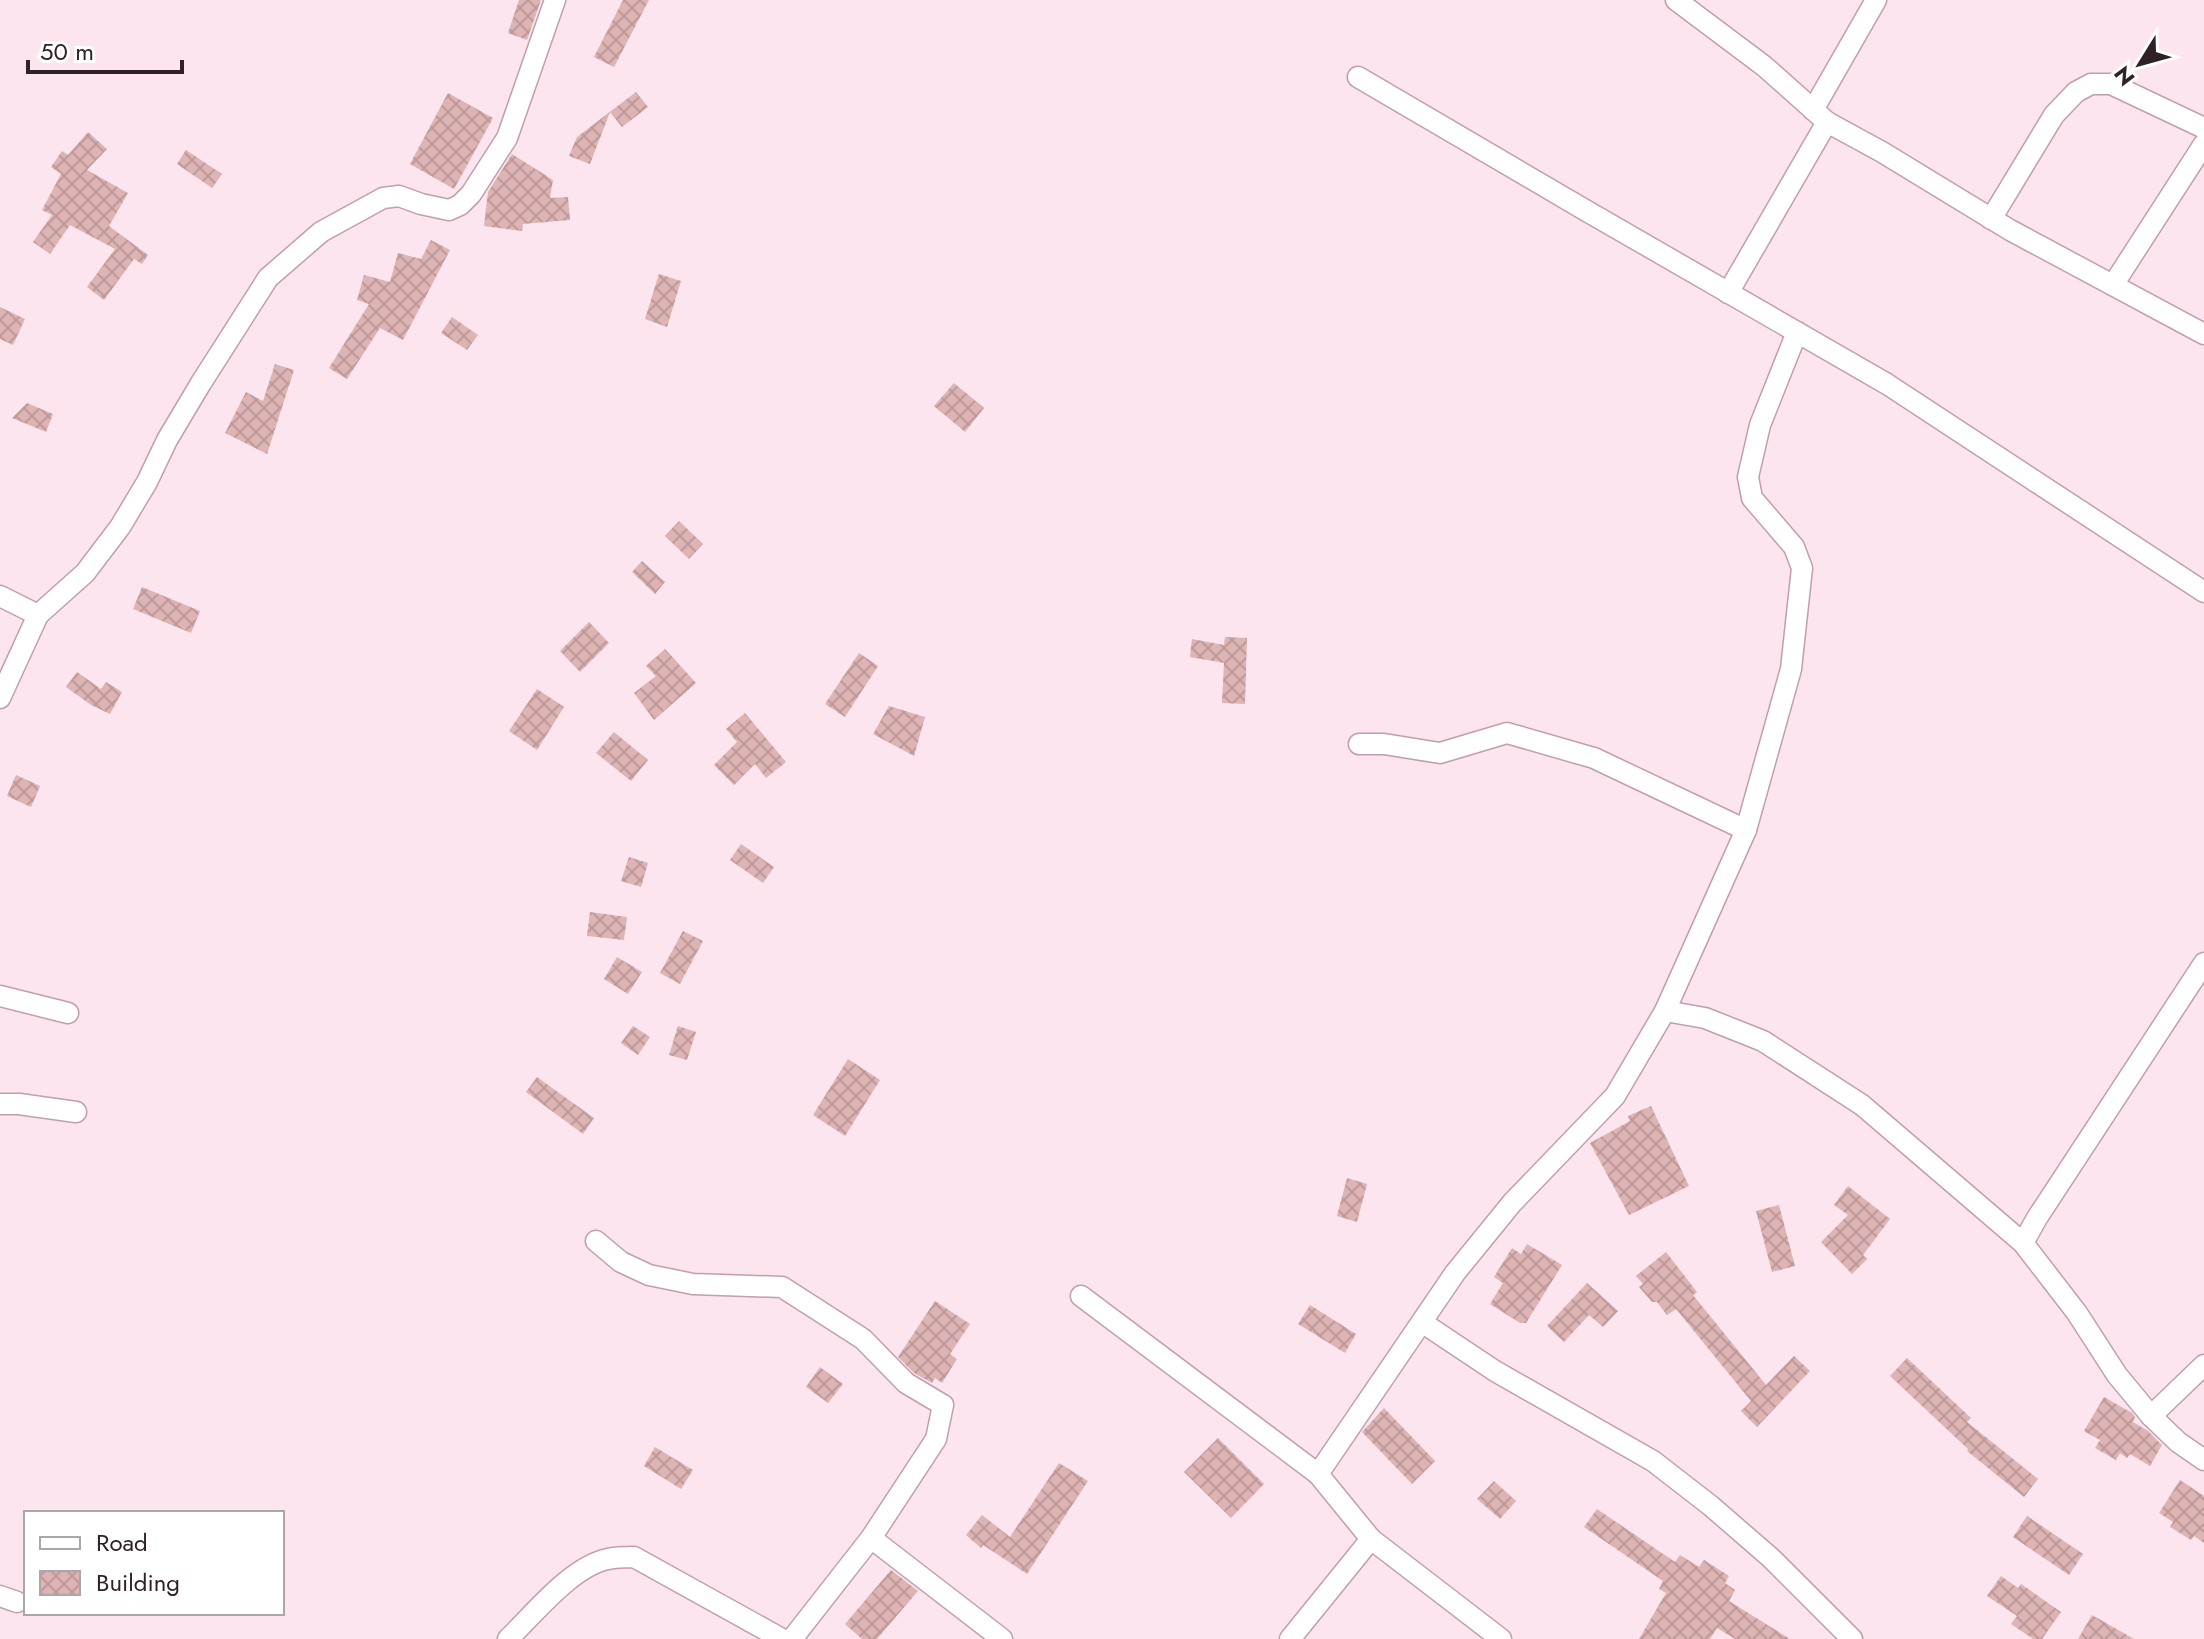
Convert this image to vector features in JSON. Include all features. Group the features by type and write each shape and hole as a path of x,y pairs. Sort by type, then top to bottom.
{"street":[{"path":"0,698 38,615 85,573 120,527 167,440 268,278 321,232 383,198 399,196 449,210 460,205 471,194 507,138 555,0"},
{"path":"1676,0 1764,66 1820,116 1991,219 2204,334"},
{"path":"1728,293 1876,0"},
{"path":"1358,77 1887,384 2204,592"},
{"path":"1991,219 2054,115 2076,92 2091,84 2111,84 2204,128"},
{"path":"2113,285 2204,144"},
{"path":"1318,1474 1455,1273 1512,1203 1615,1096 1665,1011 1746,830 1791,669 1802,568 1794,547 1752,498 1748,477 1760,425 1797,332"},
{"path":"0,596 38,615"},
{"path":"1359,744 1384,744 1440,753 1507,733 1594,758 1746,830"},
{"path":"2023,1243 2204,963"},
{"path":"0,996 68,1013"},
{"path":"1665,1011 1705,1018 1763,1041 1862,1105 2023,1243 2077,1313 2117,1375 2151,1416 2178,1442 2204,1460"},
{"path":"0,1104 76,1112"},
{"path":"596,1241 621,1262 649,1275 693,1284 782,1287 863,1339 906,1383 943,1405 936,1439 871,1538 792,1639"},
{"path":"1081,1296 1318,1474 1371,1539 1501,1639"},
{"path":"1423,1323 1495,1371 1653,1461 1771,1558 1852,1639"},
{"path":"2151,1416 2204,1365"},
{"path":"871,1538 1002,1639"},
{"path":"1290,1639 1371,1539"},
{"path":"508,1639 587,1567 607,1559 634,1557 782,1639"}],"building":[{"path":"519,0 541,0 527,40 508,33"},
{"path":"623,0 649,0 614,67 594,57"},
{"path":"636,92 648,107 622,127 610,112 590,164 569,156 577,137"},
{"path":"448,93 493,118 454,189 410,164"},
{"path":"88,132 107,149 87,170 128,193 109,226 148,255 142,264 134,259 104,300 87,287 115,249 70,225 50,254 33,242 52,215 42,210 61,174 51,167 62,151 68,155"},
{"path":"186,150 222,174 212,188 177,164"},
{"path":"512,154 553,180 550,198 568,197 570,220 523,224 522,231 484,226 488,192"},
{"path":"431,240 450,250 403,340 380,328 347,379 329,368 369,304 357,300 364,275 390,282 398,253 421,259"},
{"path":"659,274 681,281 667,327 645,319"},
{"path":"0,307 25,319 13,345 0,339"},
{"path":"452,317 478,335 467,350 441,333"},
{"path":"275,364 294,370 267,454 225,433 246,392 263,401"},
{"path":"954,383 984,408 965,432 934,406"},
{"path":"27,403 53,414 46,432 12,418"},
{"path":"679,521 703,544 689,559 665,536"},
{"path":"642,561 665,582 655,594 632,572"},
{"path":"142,587 200,611 191,633 133,609"},
{"path":"589,622 609,643 580,672 560,651"},
{"path":"1225,637 1247,638 1245,704 1222,703 1224,663 1190,657 1192,639 1224,645"},
{"path":"665,649 696,683 654,720 634,693 656,676 646,666"},
{"path":"859,653 878,666 845,717 825,704"},
{"path":"77,672 101,689 106,682 122,692 110,714 66,687"},
{"path":"537,689 564,707 537,750 509,731"},
{"path":"889,706 925,717 914,756 873,734"},
{"path":"745,713 786,762 766,778 755,764 734,785 714,765 737,742 726,729"},
{"path":"614,732 648,760 631,781 596,753"},
{"path":"16,775 40,786 31,807 7,796"},
{"path":"741,844 774,867 763,883 730,860"},
{"path":"629,857 648,863 641,887 621,881"},
{"path":"590,912 627,917 624,940 587,936"},
{"path":"683,931 703,941 680,984 660,973"},
{"path":"617,957 642,972 628,994 604,979"},
{"path":"633,1026 650,1037 638,1055 621,1043"},
{"path":"678,1026 696,1032 687,1060 669,1055"},
{"path":"848,1059 880,1080 845,1136 813,1115"},
{"path":"537,1077 594,1118 583,1134 526,1092"},
{"path":"1651,1106 1689,1186 1629,1215 1590,1143 1630,1121 1628,1116"},
{"path":"1347,1178 1367,1184 1357,1222 1337,1216"},
{"path":"1848,1186 1890,1219 1863,1255 1867,1259 1852,1274 1821,1242 1848,1215 1834,1205"},
{"path":"1779,1205 1795,1266 1772,1272 1756,1211"},
{"path":"1527,1244 1562,1265 1526,1323 1520,1323 1490,1304 1503,1283 1494,1277 1512,1248 1521,1254"},
{"path":"1666,1252 1697,1292 1693,1295 1766,1385 1794,1356 1810,1371 1757,1427 1741,1411 1751,1401 1676,1309 1667,1315 1639,1287 1643,1284 1636,1276"},
{"path":"1587,1283 1618,1311 1603,1327 1589,1315 1564,1342 1547,1326"},
{"path":"935,1301 970,1324 950,1354 957,1359 942,1383 935,1378 932,1383 914,1373 898,1357"},
{"path":"1310,1305 1356,1334 1345,1353 1298,1324"},
{"path":"1907,1358 1971,1418 1967,1422 2038,1479 2024,1497 1967,1451 1890,1376"},
{"path":"820,1367 843,1384 828,1403 806,1387"},
{"path":"2104,1397 2132,1413 2135,1417 2133,1422 2162,1445 2150,1466 2130,1454 2127,1458 2120,1453 2116,1460 2095,1448 2100,1440 2084,1431"},
{"path":"1384,1408 1435,1461 1412,1484 1362,1432"},
{"path":"1218,1438 1264,1484 1231,1518 1184,1472"},
{"path":"655,1447 693,1470 681,1489 644,1466"},
{"path":"1059,1463 1088,1481 1027,1574 983,1545 981,1548 966,1535 982,1515 1010,1537"},
{"path":"2180,1480 2204,1496 2204,1543 2194,1536 2191,1540 2170,1527 2173,1522 2159,1513"},
{"path":"1494,1481 1516,1501 1500,1519 1477,1499"},
{"path":"1597,1509 1675,1562 1680,1555 1699,1567 1704,1560 1729,1576 1725,1583 1735,1590 1729,1601 1790,1639 1735,1639 1717,1628 1710,1639 1639,1639 1666,1593 1659,1589 1663,1581 1584,1527"},
{"path":"2027,1516 2083,1554 2069,1575 2013,1537"},
{"path":"891,1570 918,1591 877,1639 862,1639 845,1624"},
{"path":"2001,1576 2018,1588 2021,1584 2061,1612 2042,1639 2033,1639 2011,1624 2017,1616 1987,1596"},
{"path":"2092,1615 2134,1639 2078,1639"}]}
